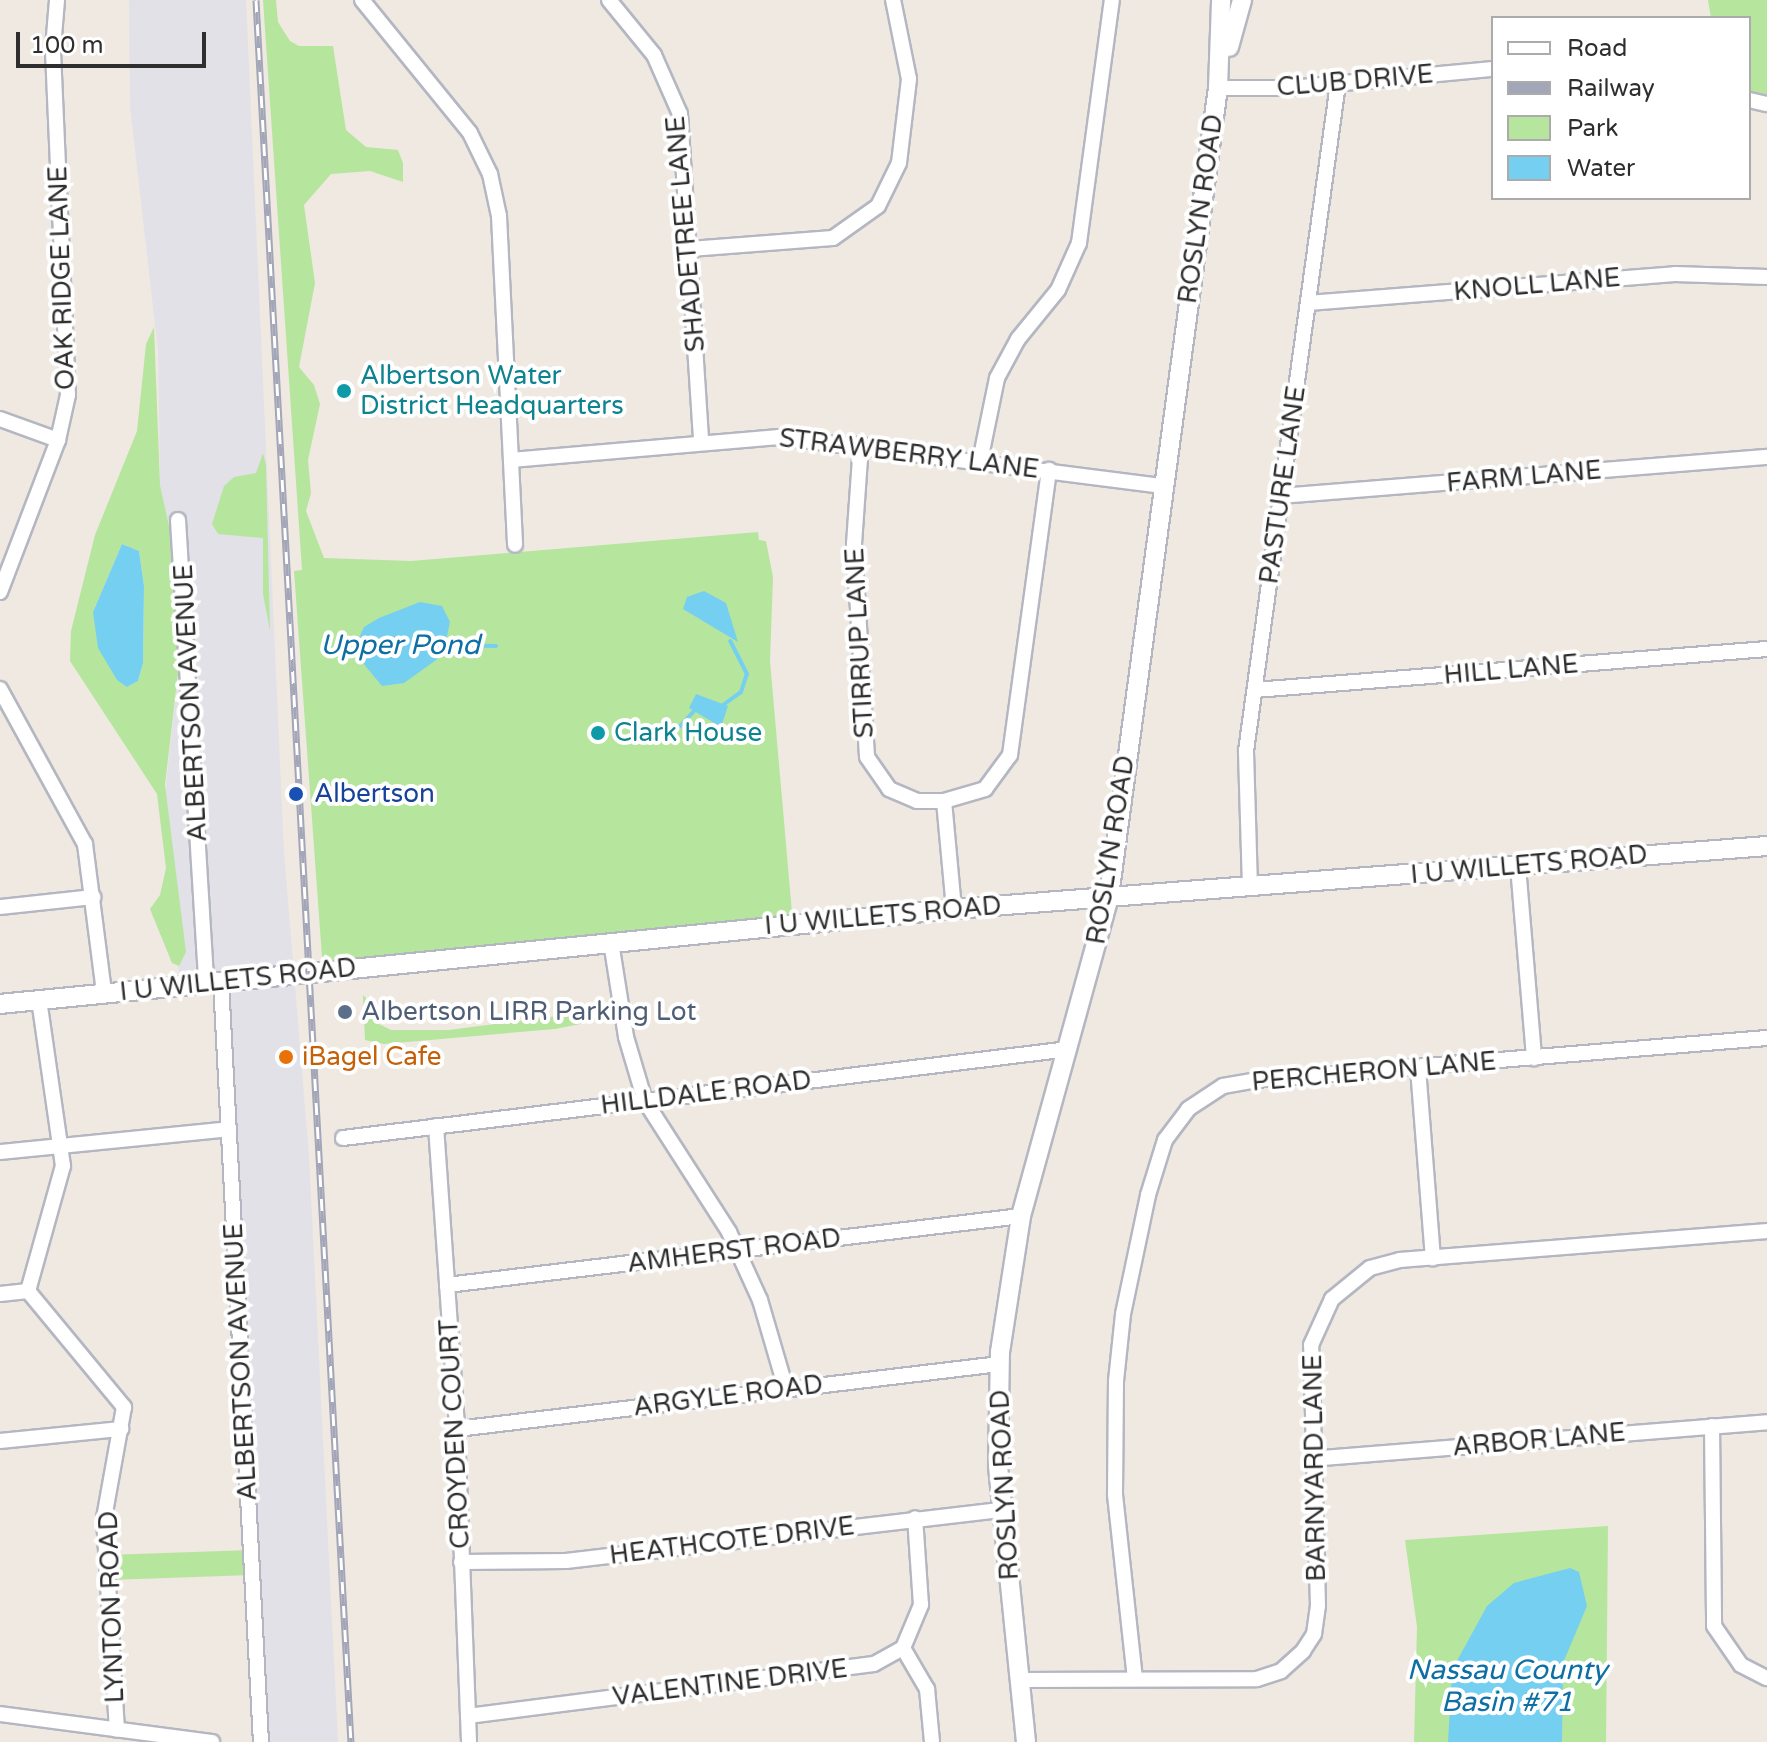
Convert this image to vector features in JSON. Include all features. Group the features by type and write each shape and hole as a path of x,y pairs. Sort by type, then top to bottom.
{"main road":[{"name":"ROSLYN ROAD","path":"1026,1742 1002,1510 1000,1364 1021,1216 1109,896 1218,88 1221,0"},
{"path":"1218,88 1242,0"},
{"name":"I U WILLETS ROAD","path":"0,1004 954,909 1767,846"}],"street":[{"name":"OAK RIDGE LANE","path":"0,592 3,576 58,440 68,381 53,48 57,0"},
{"path":"362,0 470,133 490,174 499,216 515,545"},
{"name":"SHADETREE LANE","path":"609,0 654,55 680,114 701,441"},
{"path":"690,249 833,238 878,206 899,163 908,92 904,35 893,0"},
{"path":"980,461 997,378 1018,339 1058,290 1079,243 1112,0"},
{"name":"CLUB DRIVE","path":"1218,88 1338,84 1491,69"},
{"name":"PASTURE LANE","path":"1250,887 1244,785 1338,84"},
{"name":"KNOLL LANE","path":"1308,303 1675,274 1767,277"},
{"path":"0,419 58,440"},
{"name":"STRAWBERRY LANE","path":"511,460 701,441 779,437 861,444 1163,486"},
{"name":"STIRRUP LANE","path":"861,444 854,544 867,757 878,779 898,795 944,801 985,789 1010,755 1049,470"},
{"name":"FARM LANE","path":"1281,496 1767,457"},
{"name":"ALBERTSON AVENUE","path":"178,520 214,982 229,1129 261,1742"},
{"name":"HILL LANE","path":"1255,690 1767,649"},
{"path":"0,689 79,829 93,897 104,993"},
{"path":"944,801 954,909"},
{"path":"1518,866 1534,1058"},
{"path":"0,907 93,897"},
{"path":"611,942 626,1037 645,1101 736,1250 760,1300 786,1389"},
{"path":"0,1294 28,1291 59,1186 63,1146 39,1000"},
{"name":"PERCHERON LANE","path":"1135,1679 1115,1494 1116,1381 1133,1257 1165,1140 1188,1109 1223,1086 1767,1038"},
{"name":"HILLDALE ROAD","path":"343,1138 1069,1049"},
{"path":"1418,1068 1433,1258"},
{"name":"CROYDEN COURT","path":"436,1126 457,1429 469,1742"},
{"path":"0,1152 229,1129"},
{"name":"AMHERST ROAD","path":"447,1285 1021,1216"},
{"name":"BARNYARD LANE","path":"1019,1680 1257,1679 1281,1671 1303,1651 1314,1634 1318,1606 1311,1459 1311,1345 1326,1309 1348,1282 1370,1268 1433,1258 1767,1231"},
{"name":"LYNTON ROAD","path":"28,1291 118,1395 124,1407 104,1518 117,1730"},
{"name":"ARGYLE ROAD","path":"457,1429 1000,1364"},
{"name":"ARBOR LANE","path":"1311,1459 1767,1422"},
{"path":"1712,1426 1714,1626 1741,1665 1767,1678"},
{"path":"0,1441 121,1429"},
{"name":"HEATHCOTE DRIVE","path":"461,1562 566,1561 1002,1510"},
{"path":"915,1518 921,1605 903,1648 927,1689 932,1742"},
{"name":"VALENTINE DRIVE","path":"468,1716 843,1671 874,1664 903,1648"},
{"path":"0,1714 212,1742"}],"shaded area":[{"path":"129,0 246,0 284,853 309,1156 338,1742 261,1742 221,982 180,986 164,803 179,664 176,557 160,485 158,351 130,106"}],"green space":[{"path":"263,0 276,0 278,22 290,41 299,46 333,46 346,130 366,147 398,150 403,163 403,182 370,171 331,174 304,205 315,283 299,367 314,385 320,404 308,460 311,493 306,511 324,558 411,561 758,532 759,540 766,541 773,577 770,661 793,924 323,971 294,571 302,570"},
{"path":"1708,0 1767,0 1767,104 1751,100 1751,16 1711,16"},
{"path":"154,327 160,485 176,557 179,664 165,785 186,952 179,966 172,963 150,909 160,895 166,868 157,794 70,661 71,631 95,535 137,431 146,344","holes":["122,544 139,551 144,586 143,663 138,681 127,687 93,612"]},
{"path":"263,453 266,465 270,631 263,594 263,538 218,534 212,524 224,486 234,477 256,473"},
{"path":"363,995 371,1003 373,1021 391,1030 449,1030 572,1014 616,1017 555,1029 384,1044 365,1040"},
{"path":"1608,1526 1606,1742 1414,1742 1417,1627 1405,1540"},
{"path":"251,1550 252,1575 108,1580 107,1555"}],"water":[{"path":"122,544 139,551 144,586 143,663 138,681 127,687 117,680 98,648 93,612"},
{"path":"704,591 726,603 738,642 683,609 687,597"},
{"name":"Upper Pond","path":"420,602 442,606 450,622 443,655 404,683 382,686 358,657 358,640 364,627"},
{"path":"696,694 728,706 721,727 689,708"},
{"name":"Nassau County Basin #71","path":"1570,1568 1579,1572 1587,1606 1563,1663 1562,1742 1448,1742 1452,1670 1487,1606 1514,1583"}],"waterway":[{"path":"723,705 741,692 747,674 730,641"},
{"path":"442,645 496,646"},
{"path":"649,726 668,739 695,710"}],"railway":[{"path":"256,0 351,1742"}],"place":[{"name":"Albertson Water District Headquarters","path":"344,391"},
{"name":"Clark House","path":"598,733"},
{"name":"Albertson","path":"296,794"},
{"name":"Albertson LIRR Parking Lot","path":"345,1012"},
{"name":"iBagel Cafe","path":"286,1057"}]}
